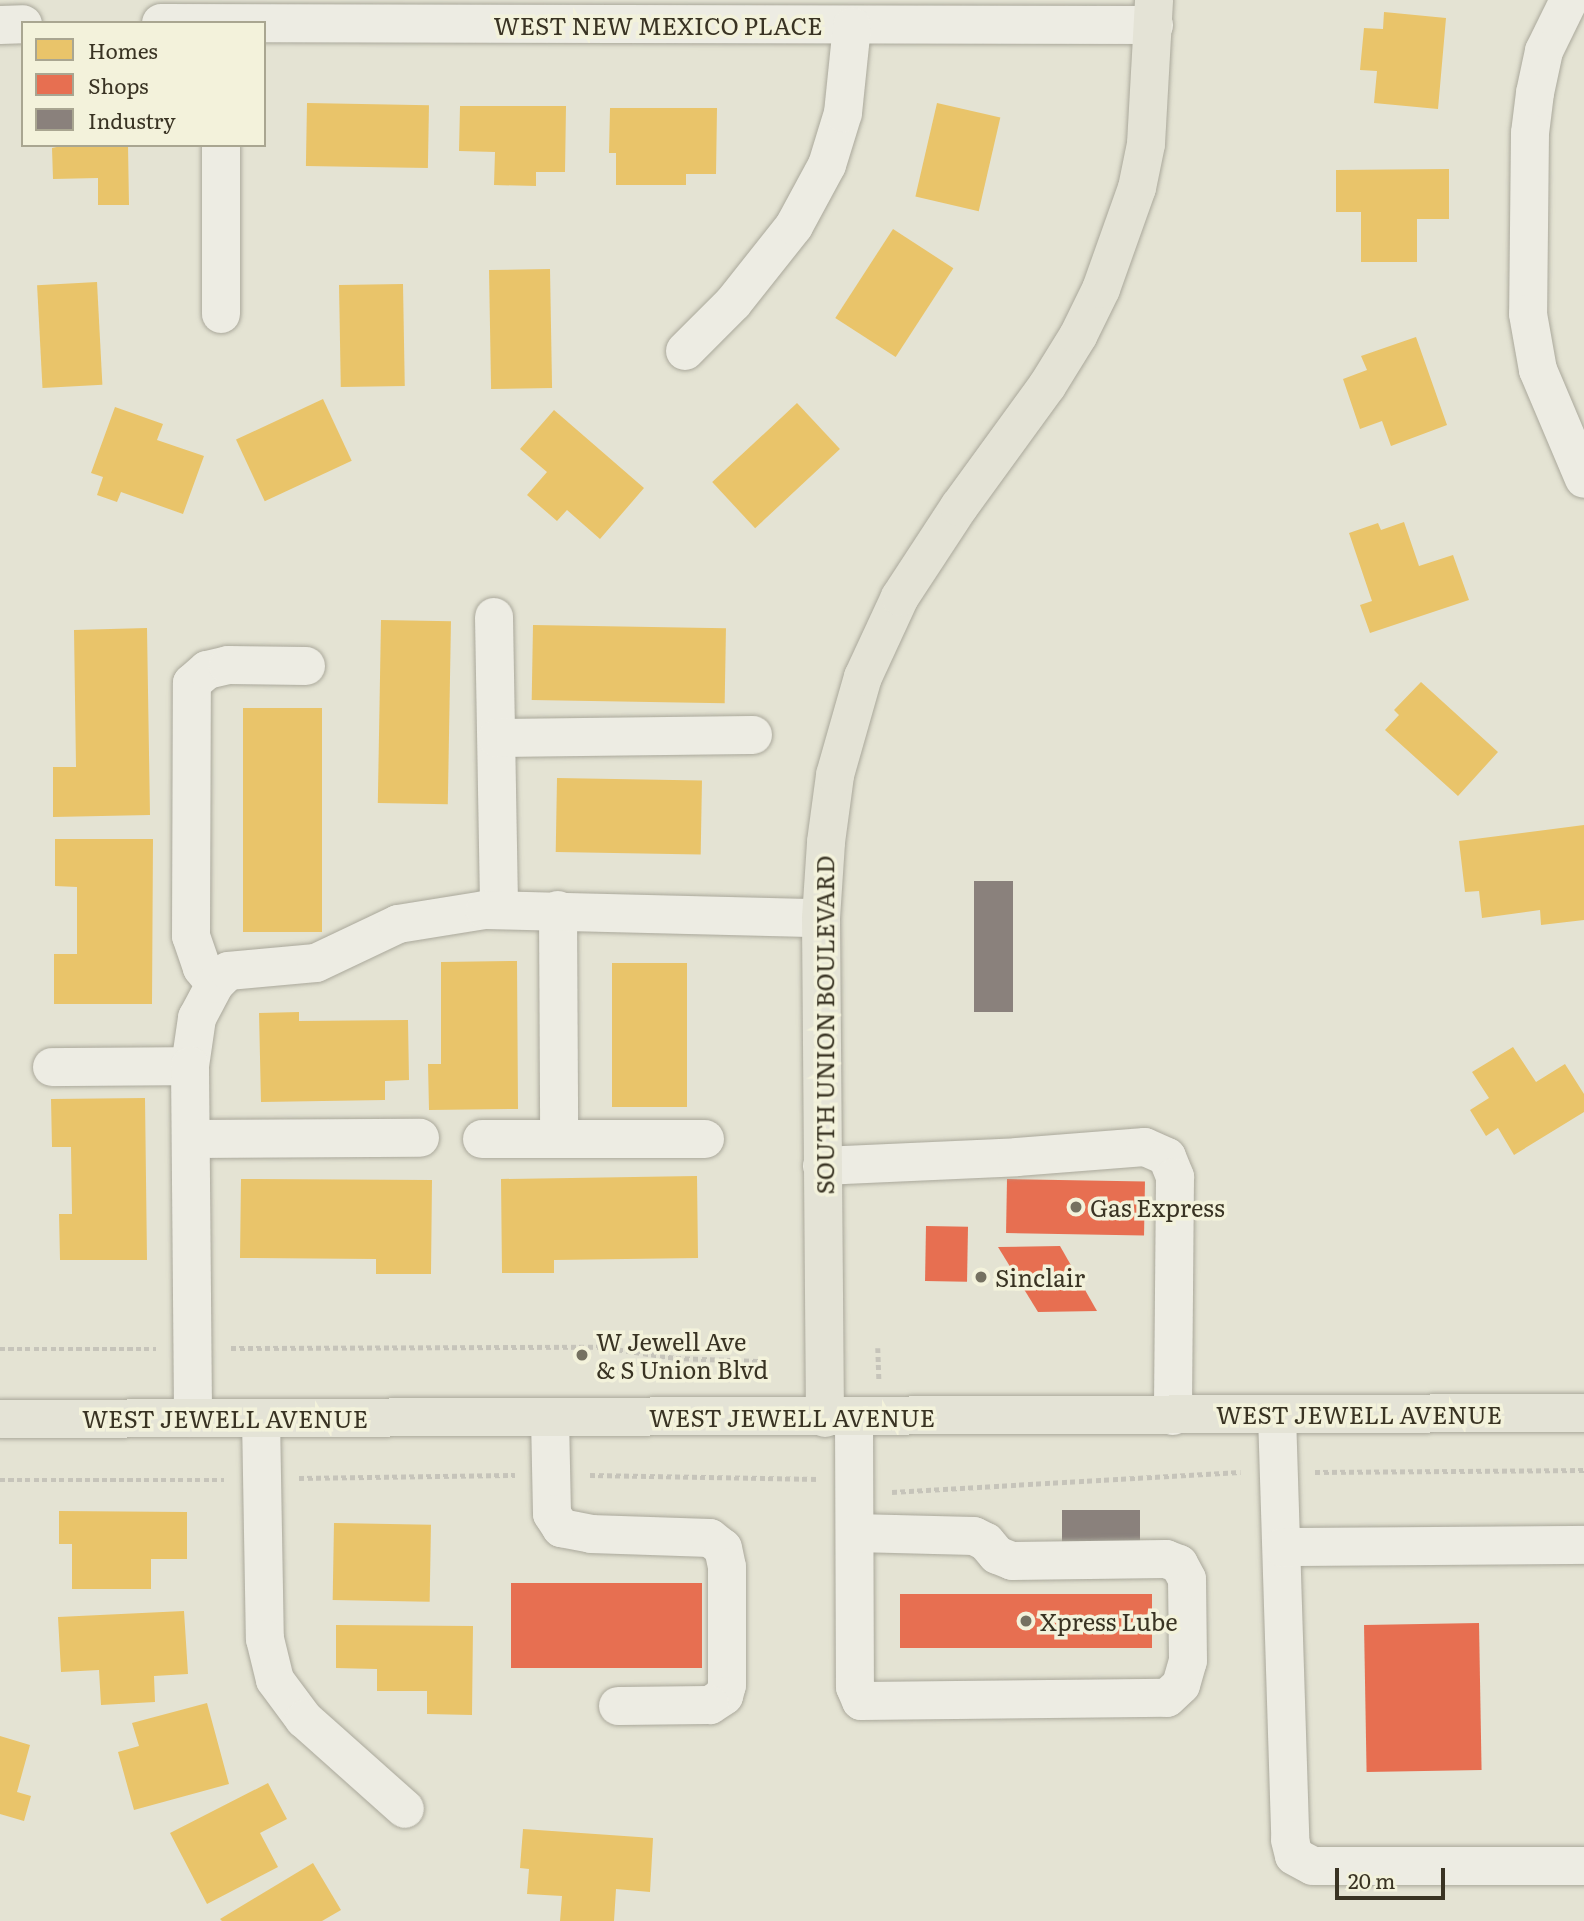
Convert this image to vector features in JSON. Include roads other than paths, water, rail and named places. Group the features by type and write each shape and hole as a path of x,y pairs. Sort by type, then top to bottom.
{"main road":[{"name":"SOUTH UNION BOULEVARD","path":"840,1417 822,1166 821,918 826,842 835,775 863,677 900,597 959,507 1047,386 1078,336 1101,289 1121,238 1140,177 1151,97 1154,13"},
{"name":"WEST JEWELL AVENUE","path":"0,1419 1584,1413"}],"street":[{"path":"1569,0 1544,51 1535,93 1530,146 1528,314 1538,370 1584,479"},
{"name":"WEST NEW MEXICO PLACE","path":"266,22 852,26 1154,13"},
{"path":"0,25 21,24"},
{"path":"685,352 733,303 765,264 794,226 822,174 843,113 852,26"},
{"path":"221,147 221,314"},
{"path":"494,617 499,910"},
{"path":"215,984 202,968 191,936 192,683 206,670 228,665 306,666"},
{"path":"496,738 754,735"},
{"path":"193,1418 190,1066 197,1018 215,984 228,971 316,963 398,924 499,910 821,918"},
{"path":"558,910 559,1139"},
{"path":"52,1067 190,1066"},
{"path":"191,1139 420,1138"},
{"path":"482,1139 705,1139"},
{"path":"822,1166 1017,1157 1145,1147 1167,1157 1175,1177 1173,1416"},
{"path":"1277,1415 1290,1840 1294,1856 1313,1866 1584,1866"},
{"path":"840,1417 855,1533 855,1686 861,1701 1167,1698 1181,1685 1188,1661 1187,1579 1179,1564 1166,1559 1012,1561 997,1555 986,1542 974,1536 855,1533"},
{"path":"261,1418 265,1639 275,1680 304,1719 405,1809"},
{"path":"550,1418 552,1514 561,1528 591,1534 710,1538 723,1548 727,1567 727,1685 724,1696 710,1706 618,1706"},
{"path":"1282,1546 1584,1545"}],"place":[{"name":"Gas Express","path":"1076,1207"},
{"name":"Sinclair","path":"981,1277"},
{"name":"W Jewell Ave & S Union Blvd","path":"582,1355"},
{"name":"Xpress Lube","path":"1026,1621"}]}
